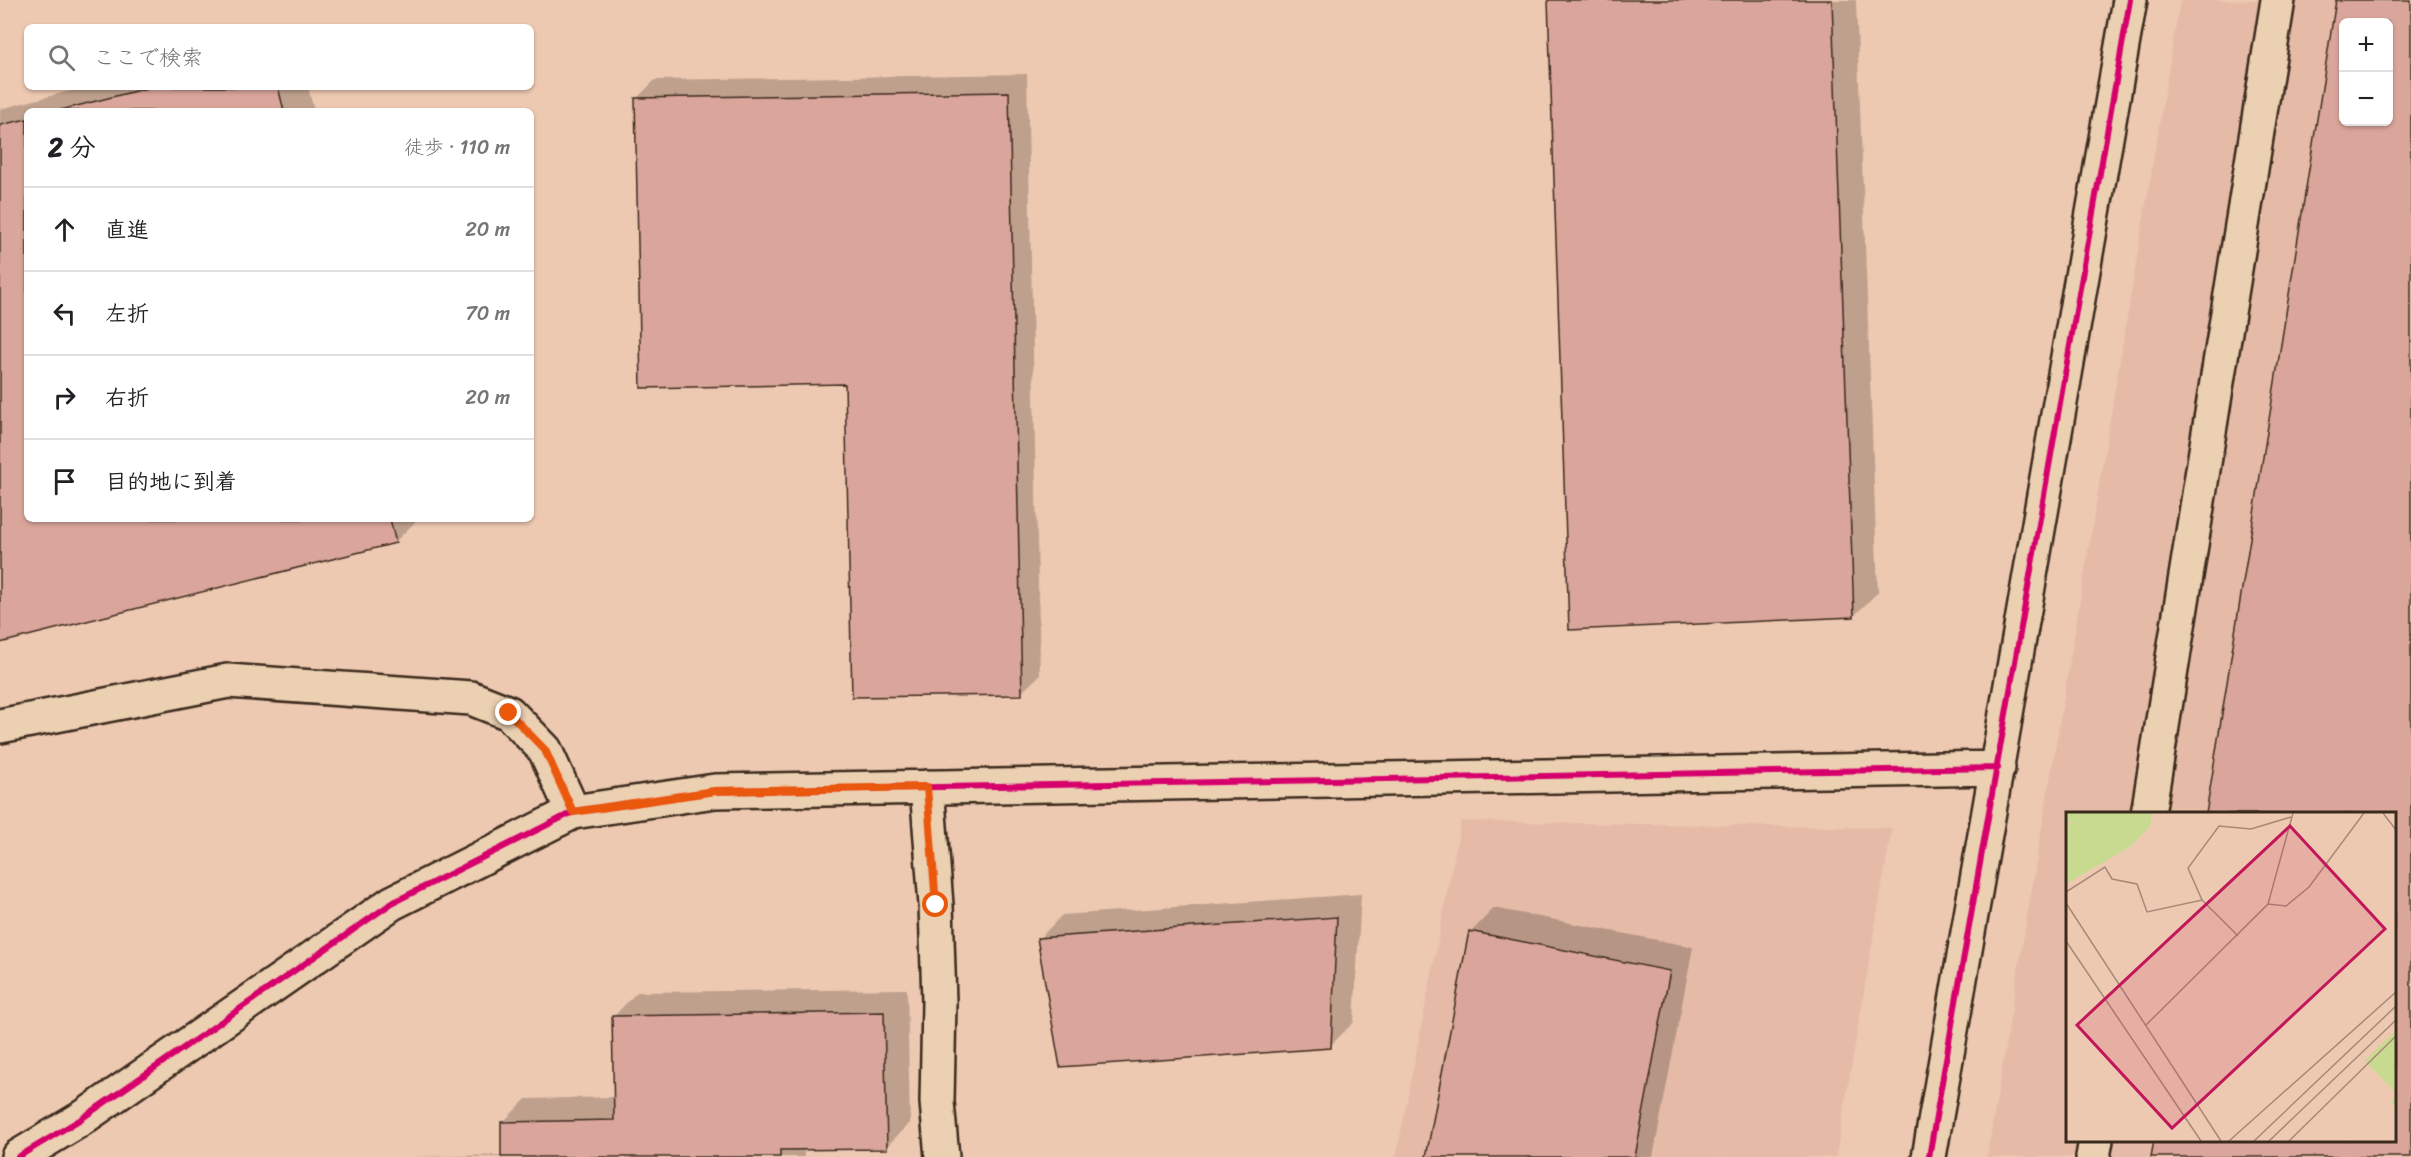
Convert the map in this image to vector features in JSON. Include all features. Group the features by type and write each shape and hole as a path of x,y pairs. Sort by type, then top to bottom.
{"street":[{"path":"1929,1157 2130,0"},
{"path":"2148,812 2278,0"},
{"path":"0,726 228,681 471,698 509,713 545,750 573,812"},
{"path":"18,1157 81,1119 392,903 573,812 715,791 1998,768"},
{"path":"927,787 936,927 939,1002 937,1102 942,1157"},
{"path":"2093,1157 2096,1142"}],"shaded area":[{"path":"2180,0 2411,0 2411,1157 1987,1157"},
{"path":"1461,821 1892,828 1836,1157 1396,1157"}],"building":[{"path":"1548,0 1832,0 1854,617 1569,630"},
{"path":"2336,0 2411,0 2411,1157 2151,1157 2154,1142 2396,1142 2396,812 2206,812"},
{"path":"139,90 279,90 283,108 69,108"},
{"path":"1009,92 1022,695 852,697 845,384 641,388 635,98"},
{"path":"24,120 24,522 391,522 396,543 0,643 0,125"},
{"path":"1337,917 1331,1048 1060,1067 1037,938"},
{"path":"1469,931 1670,971 1635,1157 1426,1157"},
{"path":"884,1012 887,1149 780,1150 780,1157 501,1157 501,1122 614,1120 612,1016"}],"cycle path":[{"path":"1929,1157 2130,0"},
{"path":"18,1157 81,1119 392,903 573,812 715,791 1998,768"}],"route":[{"path":"509,713 545,750 573,812 715,791 927,787 936,905"}]}
